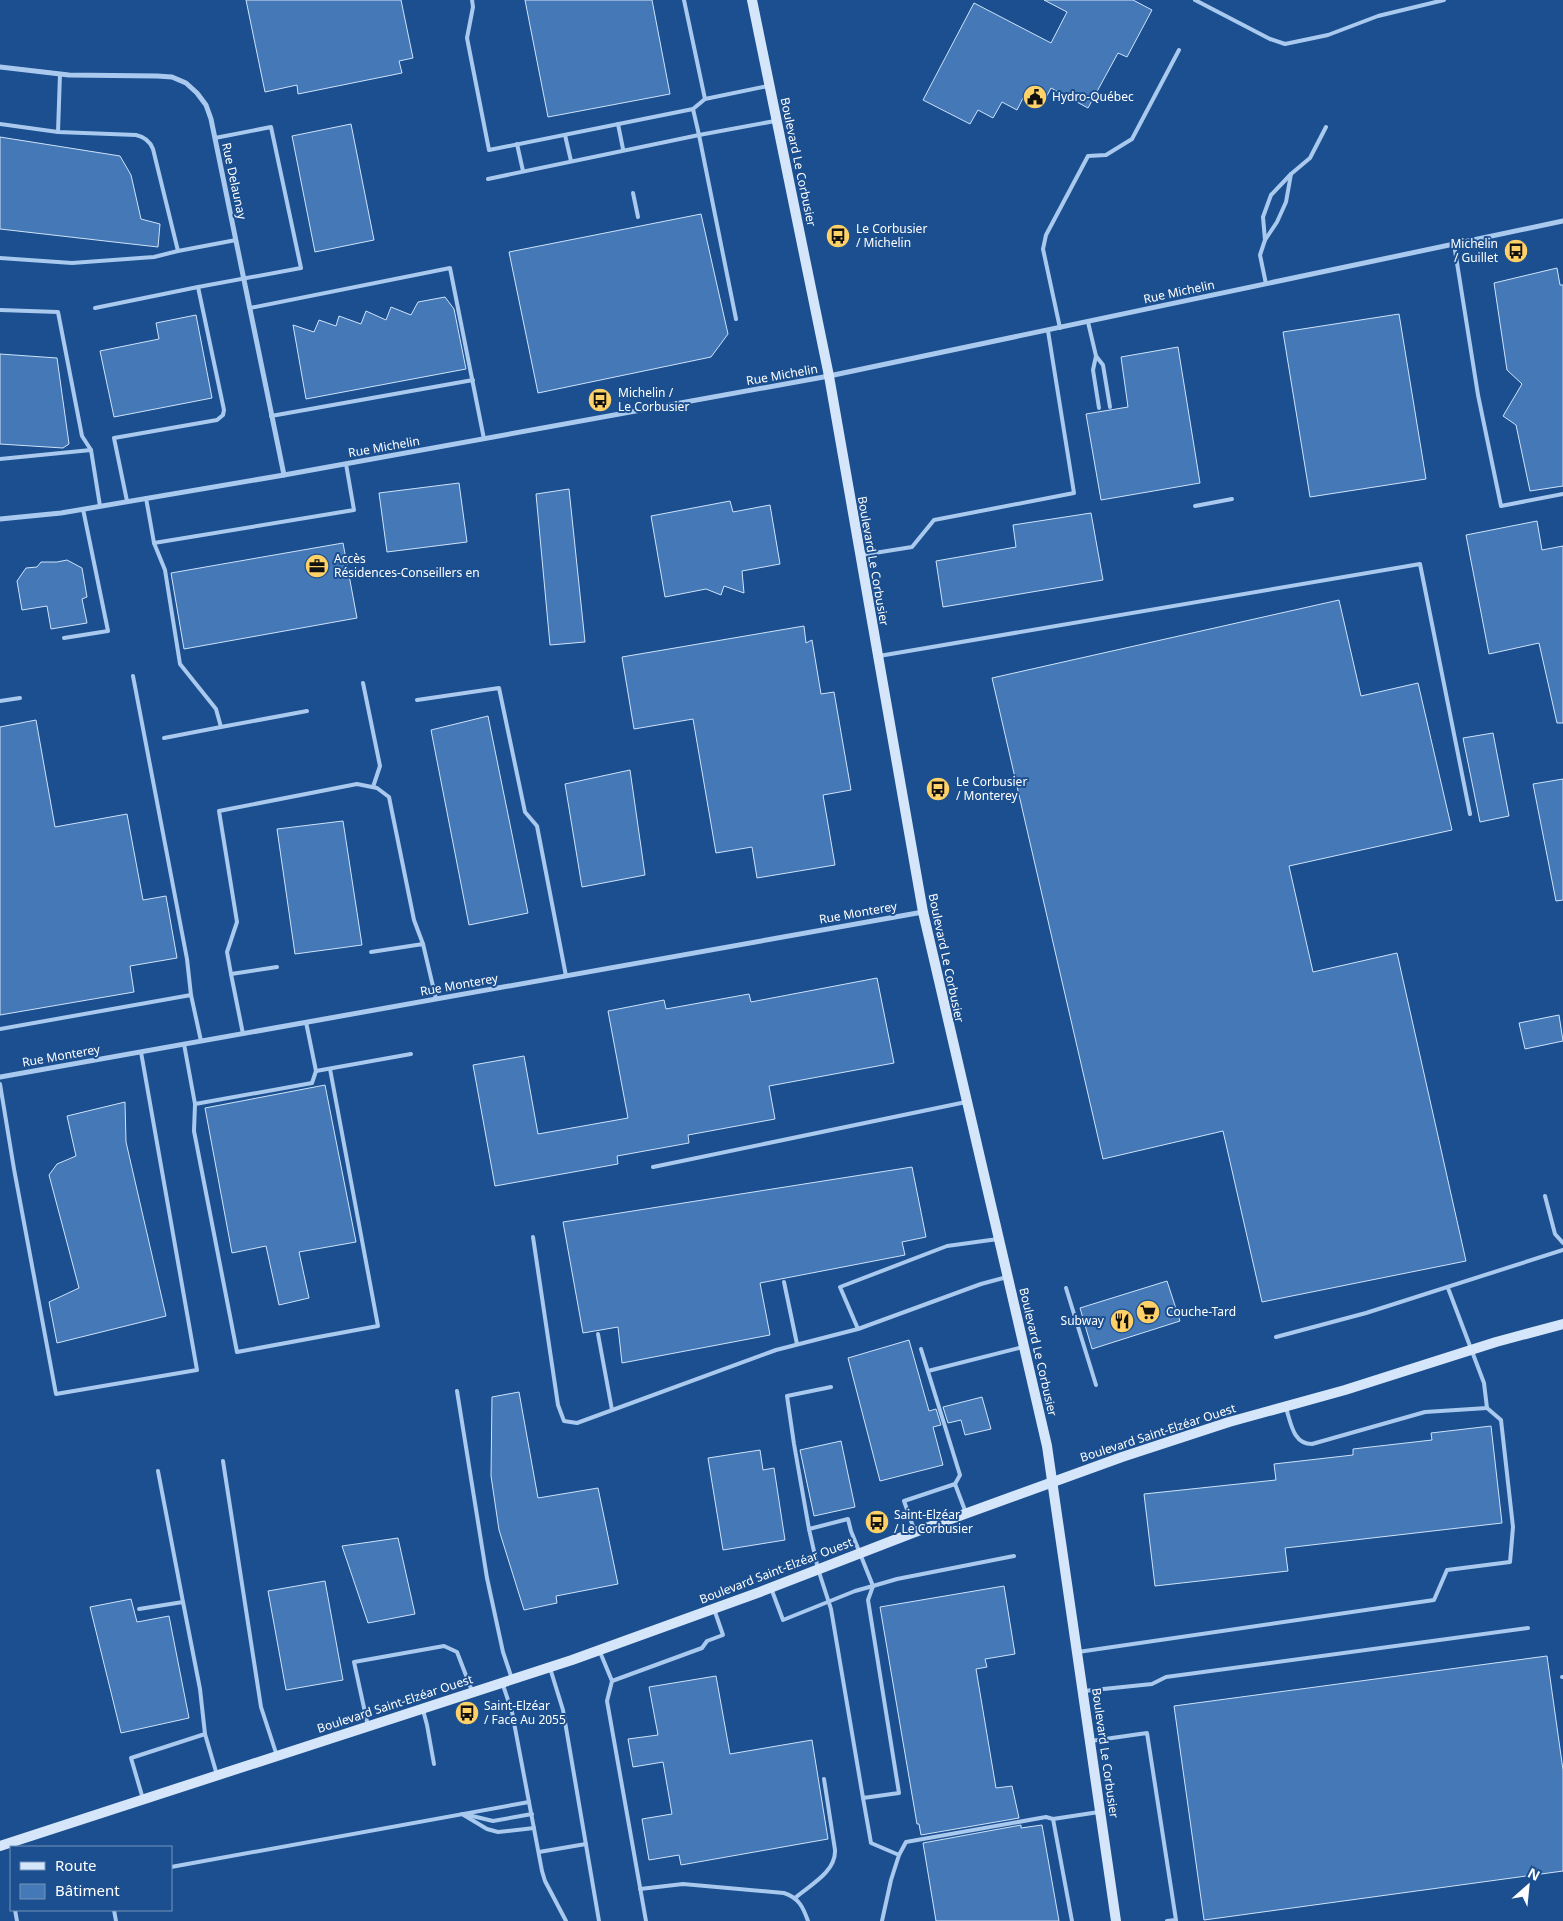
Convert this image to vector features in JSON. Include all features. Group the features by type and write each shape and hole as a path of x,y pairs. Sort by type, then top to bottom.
{"street":[{"name":"Boulevard Le Corbusier","path":"752,0 830,376 859,555 923,912 1047,1446 1116,1921"},
{"name":"Rue Delaunay","path":"0,67 60,74 157,76 179,80 192,88 202,98 209,112 215,138 284,475"},
{"name":"Rue Michelin","path":"0,519 40,516 284,475 830,376 1563,220"},
{"name":"Rue Monterey","path":"0,1078 923,912"},
{"name":"Boulevard Saint-Elzéar Ouest","path":"0,1846 599,1650 1052,1481 1229,1422 1345,1390 1471,1350 1563,1324"}],"lane":[{"path":"472,0 473,7 467,38 489,150 693,109 706,99 770,86"},
{"path":"684,0 706,99"},
{"path":"1195,0 1270,39 1285,44 1328,35 1378,16 1444,0"},
{"path":"1414,0 1416,6"},
{"path":"1060,328 1044,250 1046,235 1088,156 1106,155 1132,139 1179,50"},
{"path":"58,132 60,74"},
{"path":"693,109 736,319"},
{"path":"488,179 623,149 777,121"},
{"path":"0,124 58,132 136,135 147,140 153,149 178,252"},
{"path":"618,124 623,149"},
{"path":"1266,240 1264,217 1271,195 1310,158 1326,127"},
{"path":"95,308 301,268 271,128 215,138"},
{"path":"565,135 571,161"},
{"path":"517,144 523,171"},
{"path":"1266,284 1259,259 1266,240 1286,202 1291,174"},
{"path":"633,194 638,217"},
{"path":"0,258 72,263 154,257 236,240"},
{"path":"1454,244 1478,395 1501,506 1563,494"},
{"path":"250,308 450,268 484,439"},
{"path":"126,501 114,438 217,420 223,415 224,410 198,287"},
{"path":"0,310 58,312 82,436 91,450 100,506"},
{"path":"1088,322 1096,356 1103,365 1110,406"},
{"path":"859,555 912,547 934,520 1074,493 1048,330"},
{"path":"1096,356 1093,370 1099,408"},
{"path":"271,416 473,380"},
{"path":"0,460 91,450"},
{"path":"154,543 354,510 346,464"},
{"path":"146,498 154,543 165,570 180,664 216,709 221,727"},
{"path":"1195,506 1232,500"},
{"path":"64,638 108,631 83,509"},
{"path":"877,656 1420,564 1470,814"},
{"path":"133,676 201,1041"},
{"path":"363,683 380,766 373,787"},
{"path":"418,700 499,688 525,812 537,826 566,976"},
{"path":"0,701 20,698"},
{"path":"164,738 307,711"},
{"path":"243,1034 227,952 237,922 219,811 357,784 373,787 384,792 389,797 414,920 423,944 436,999"},
{"path":"371,952 423,944"},
{"path":"231,974 277,967"},
{"path":"0,1029 191,995"},
{"path":"195,1104 312,1083 316,1071 306,1022"},
{"path":"184,1044 195,1104 194,1131 237,1352 378,1326 330,1069"},
{"path":"0,1084 56,1394 197,1370 141,1052"},
{"path":"316,1071 411,1054"},
{"path":"653,1167 966,1102"},
{"path":"1545,1196 1555,1234 1563,1243"},
{"path":"533,1237 560,1414 564,1421 576,1423 776,1350 858,1329 981,1284 1008,1277"},
{"path":"858,1329 840,1287 947,1246 998,1239"},
{"path":"1276,1338 1448,1288 1563,1250"},
{"path":"784,1282 798,1344"},
{"path":"1066,1288 1096,1384"},
{"path":"1078,1652 1434,1600 1447,1570 1510,1562 1513,1527 1501,1420 1487,1408 1484,1383 1448,1288"},
{"path":"598,1334 612,1410"},
{"path":"928,1372 1024,1346"},
{"path":"915,1532 904,1501 955,1484 960,1474 921,1349"},
{"path":"831,1387 787,1396 809,1529 818,1569 829,1602 871,1843 899,1855"},
{"path":"457,1391 487,1578 503,1652 512,1712 534,1828 545,1881 566,1921"},
{"path":"1285,1406 1295,1435 1301,1441 1312,1444 1426,1412 1487,1408"},
{"path":"223,1461 261,1707 276,1756"},
{"path":"158,1471 200,1689 204,1734 217,1775"},
{"path":"955,1484 967,1513"},
{"path":"809,1529 848,1519 859,1553 873,1586 868,1600 899,1793 863,1798"},
{"path":"770,1587 783,1620 873,1586 897,1579 1014,1556"},
{"path":"139,1608 184,1602"},
{"path":"612,1681 702,1648 707,1641 723,1635 714,1608"},
{"path":"1084,1691 1152,1684 1166,1677 1528,1628"},
{"path":"368,1726 354,1662 444,1646 457,1652 472,1692"},
{"path":"599,1650 612,1681 607,1701 646,1921"},
{"path":"550,1667 563,1710 599,1921"},
{"path":"423,1709 428,1725 434,1764"},
{"path":"1090,1741 1147,1733 1176,1920 1167,1921"},
{"path":"143,1799 131,1758 204,1734"},
{"path":"795,1898 826,1873 835,1860 824,1779"},
{"path":"172,1866 529,1802"},
{"path":"882,1921 891,1880 899,1855 906,1842 1046,1817 1054,1818 1101,1812"},
{"path":"462,1814 493,1821 532,1814"},
{"path":"462,1814 486,1829 498,1832 534,1828"},
{"path":"1054,1818 1072,1921"},
{"path":"539,1852 586,1844"},
{"path":"640,1890 683,1884 784,1893 795,1898 802,1907 808,1921"}],"building":[{"path":"246,0 401,0 413,58 399,61 402,73 298,94 297,85 265,92"},
{"path":"525,0 652,0 670,94 548,117"},
{"path":"1044,0 1133,0 1152,10 1127,57 1118,53 1088,108 1051,88 1041,107 1023,98 1017,110 1002,102 993,118 978,110 970,124 923,100 974,3 1051,43 1067,12"},
{"path":"351,124 374,240 315,252 292,136"},
{"path":"0,137 120,156 131,175 141,219 160,224 158,247 0,229"},
{"path":"701,214 728,334 711,357 538,393 509,252"},
{"path":"1557,268 1560,285 1563,285 1563,486 1530,491 1516,425 1503,416 1522,384 1507,370 1494,283"},
{"path":"445,297 454,309 466,369 306,399 293,325 314,332 319,320 336,326 339,316 361,324 366,311 386,320 391,307 411,315 418,302"},
{"path":"1399,314 1426,479 1310,497 1283,332"},
{"path":"196,315 212,398 114,417 100,351 159,339 156,323"},
{"path":"1178,347 1200,483 1101,500 1086,414 1128,407 1121,357"},
{"path":"0,354 57,358 69,444 63,448 0,444"},
{"path":"459,483 467,542 387,552 379,493"},
{"path":"569,489 585,642 550,645 536,494"},
{"path":"730,501 733,512 770,505 780,564 742,571 744,593 724,586 721,595 706,589 665,597 651,516"},
{"path":"1091,513 1103,580 943,607 936,561 1016,547 1013,525"},
{"path":"1537,521 1542,550 1563,546 1563,723 1557,723 1539,643 1489,654 1466,535"},
{"path":"343,543 357,618 184,649 171,573"},
{"path":"67,560 82,568 87,597 82,599 87,623 51,629 47,606 22,610 17,581 26,568 37,567 41,562"},
{"path":"1339,600 1361,696 1418,683 1452,830 1289,866 1313,972 1397,953 1466,1261 1262,1302 1223,1131 1103,1159 992,678"},
{"path":"804,626 806,643 812,640 821,694 834,692 851,790 823,795 835,865 757,878 752,847 716,853 693,719 634,729 622,657"},
{"path":"488,716 528,913 469,925 431,730"},
{"path":"36,720 55,827 127,814 143,900 166,896 177,958 130,966 134,992 0,1015 0,727"},
{"path":"1493,733 1509,816 1480,822 1463,738"},
{"path":"630,770 645,875 582,887 565,784"},
{"path":"1563,779 1563,900 1556,901 1533,784"},
{"path":"343,821 362,945 295,954 277,829"},
{"path":"877,978 894,1063 769,1086 775,1119 688,1135 689,1143 617,1156 618,1164 495,1186 473,1065 524,1056 538,1134 628,1118 608,1011 664,1000 666,1009 749,994 751,1002"},
{"path":"1559,1015 1563,1041 1525,1049 1519,1023"},
{"path":"325,1085 356,1242 299,1252 309,1298 279,1305 266,1246 232,1253 205,1108"},
{"path":"125,1102 126,1142 166,1316 57,1343 49,1302 79,1288 49,1175 57,1164 76,1156 67,1116"},
{"path":"912,1167 926,1237 902,1242 905,1255 760,1283 770,1335 622,1363 618,1327 583,1333 563,1222"},
{"path":"1167,1281 1180,1321 1092,1349 1080,1308"},
{"path":"909,1340 929,1411 936,1409 941,1425 933,1427 943,1465 880,1481 848,1358"},
{"path":"519,1392 538,1498 598,1488 618,1584 556,1596 557,1603 524,1610 499,1530 491,1476 492,1397"},
{"path":"982,1397 991,1429 965,1435 961,1420 948,1423 943,1407"},
{"path":"1491,1426 1502,1523 1285,1548 1288,1571 1155,1586 1144,1494 1276,1480 1274,1464 1353,1455 1353,1449 1432,1440 1431,1433"},
{"path":"841,1441 855,1507 814,1516 800,1450"},
{"path":"760,1450 763,1470 774,1468 785,1540 723,1550 708,1458"},
{"path":"398,1538 415,1614 368,1623 342,1546"},
{"path":"325,1581 343,1680 286,1690 268,1591"},
{"path":"1004,1586 1015,1654 985,1659 987,1667 976,1669 996,1788 1012,1786 1019,1818 921,1835 919,1824 917,1824 880,1607"},
{"path":"131,1599 137,1622 169,1616 189,1718 121,1733 90,1607"},
{"path":"1547,1656 1563,1770 1563,1871 1204,1920 1174,1706"},
{"path":"716,1676 730,1754 812,1740 828,1839 681,1865 679,1855 649,1860 642,1819 672,1814 663,1762 633,1767 628,1739 658,1735 649,1687"},
{"path":"1021,1825 1021,1828 1042,1825 1059,1921 936,1921 923,1843"}],"place":[{"name":"Hydro-Québec","path":"1035,97"},
{"name":"Le Corbusier / Michelin","path":"838,236"},
{"name":"Michelin / Guillet","path":"1516,251"},
{"name":"Michelin / Le Corbusier","path":"600,400"},
{"name":"Accès Résidences-Conseillers en","path":"317,566"},
{"name":"Le Corbusier / Monterey","path":"938,789"},
{"name":"Couche-Tard","path":"1148,1312"},
{"name":"Subway","path":"1122,1321"},
{"name":"Saint-Elzéar / Le Corbusier","path":"877,1522"},
{"name":"Saint-Elzéar / Face Au 2055","path":"467,1713"}]}
